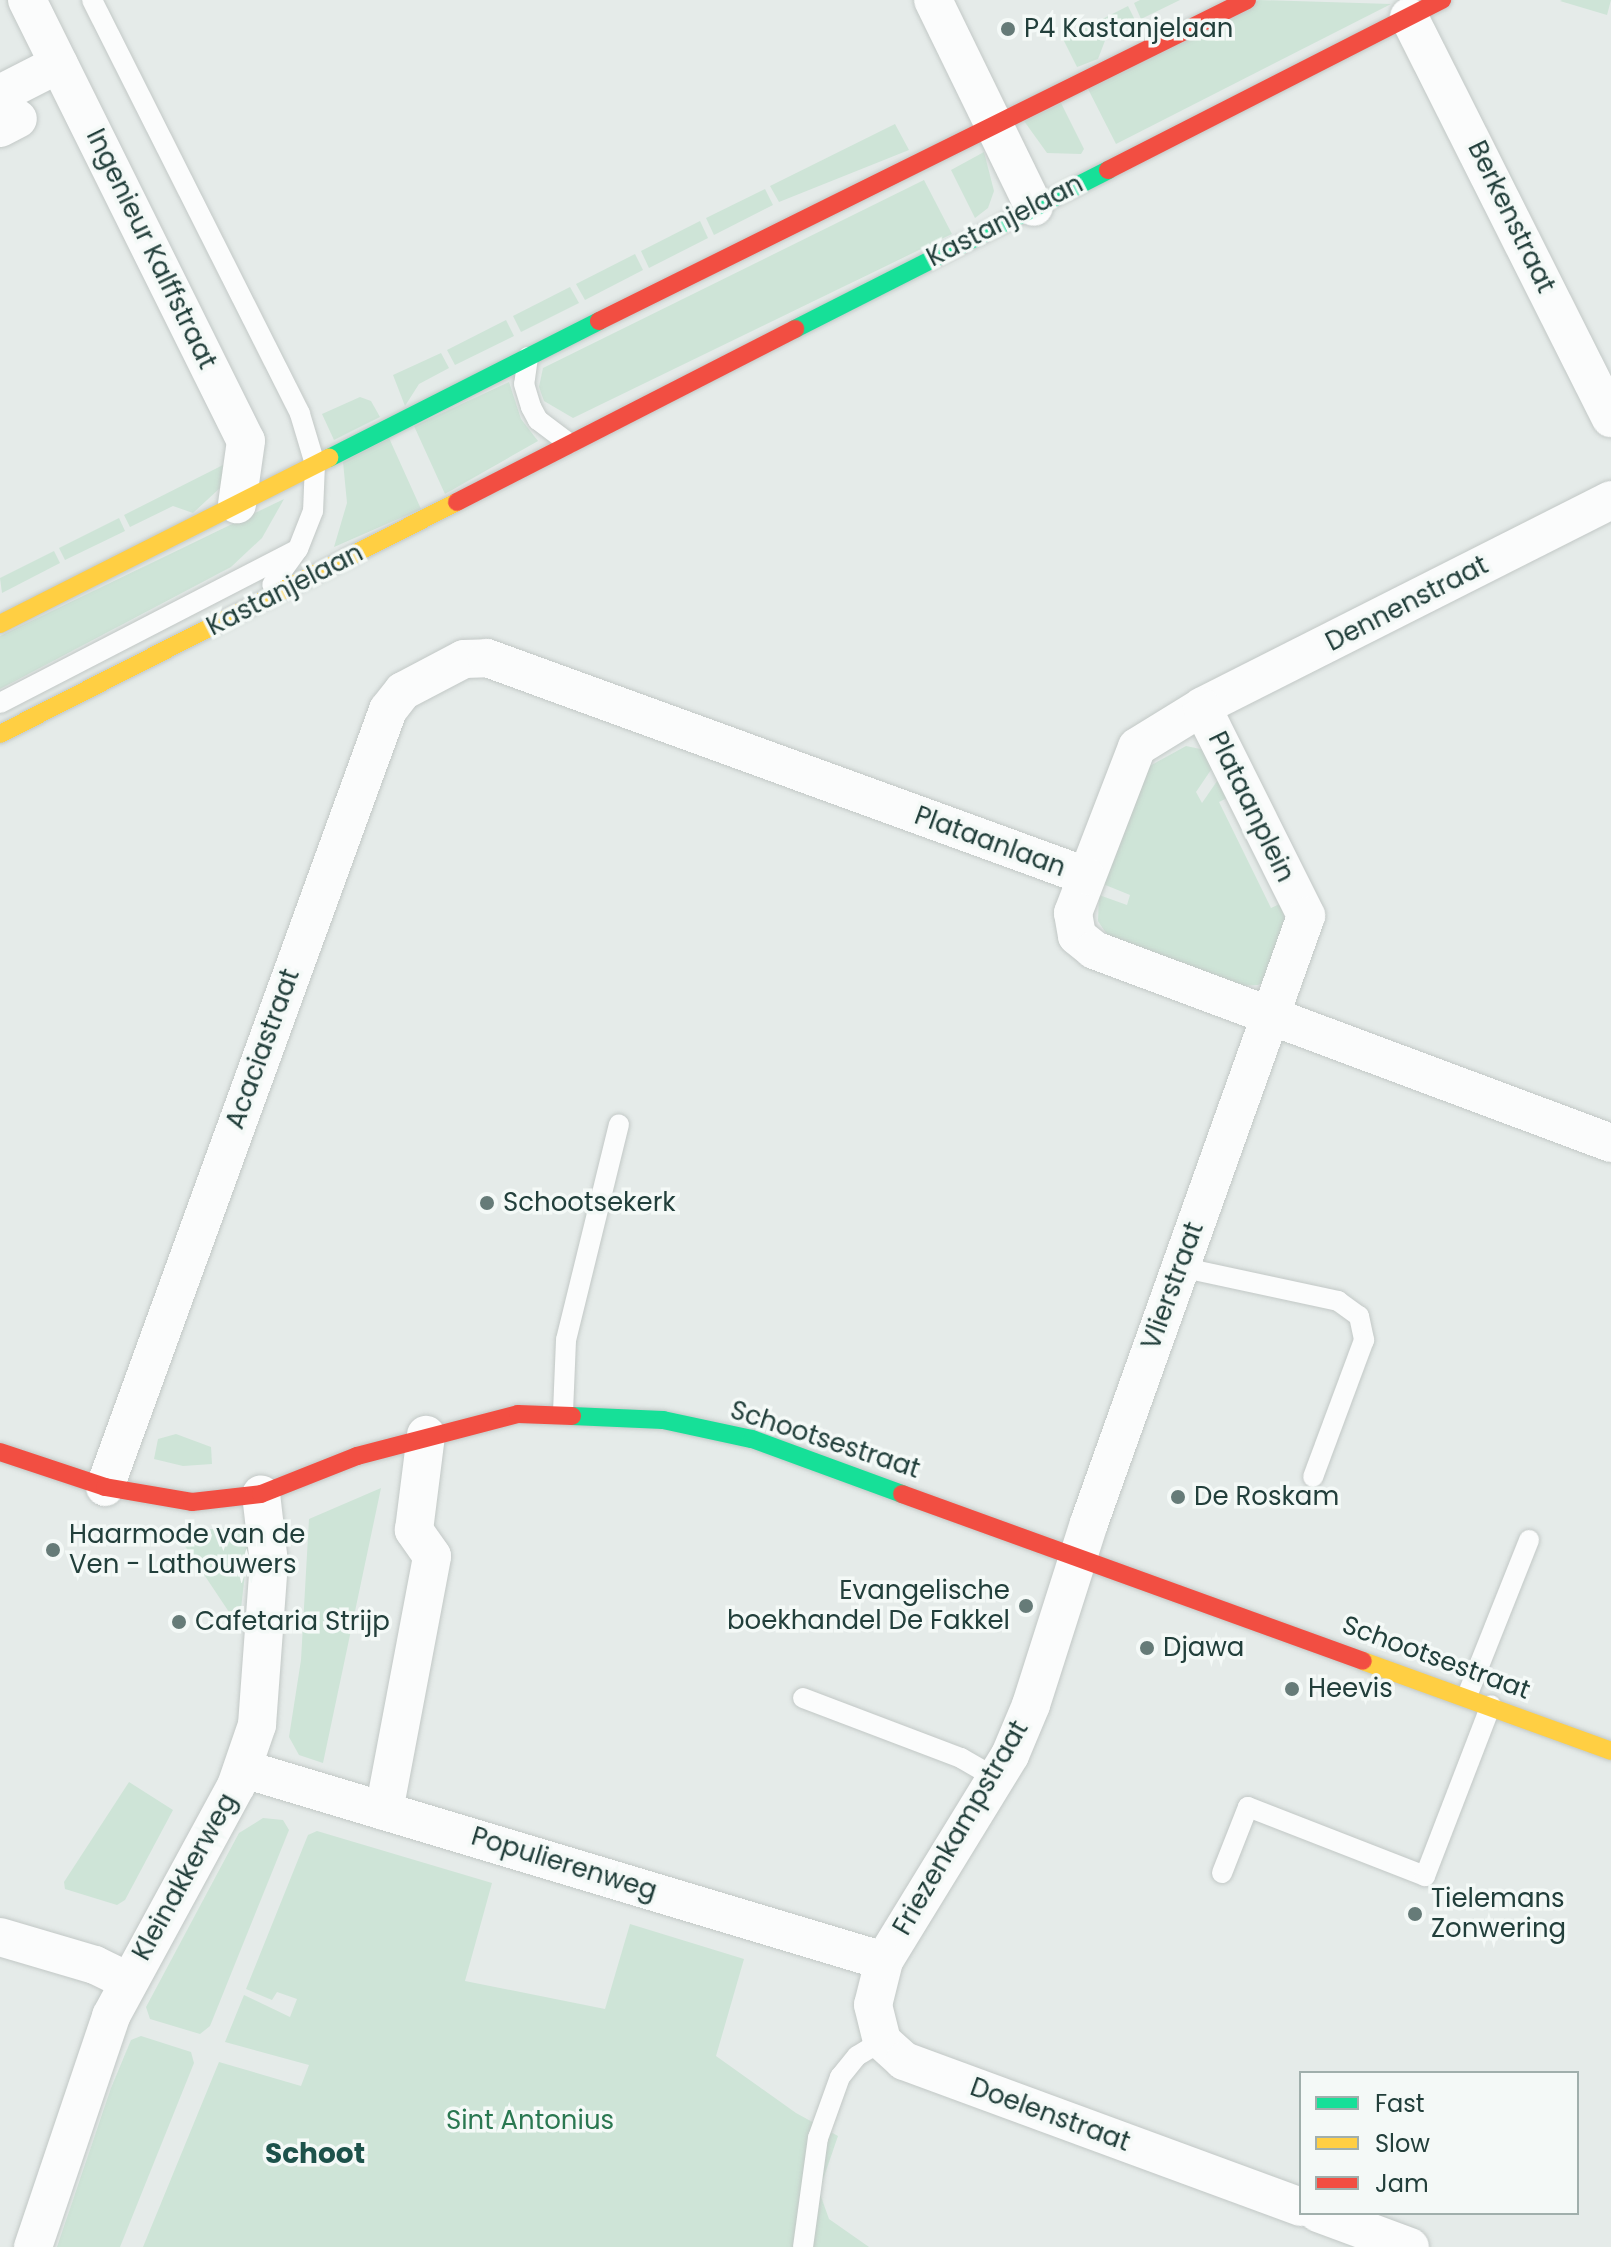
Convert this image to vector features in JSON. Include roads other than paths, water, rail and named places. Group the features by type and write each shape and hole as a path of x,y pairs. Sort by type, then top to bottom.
{"main road":[{"path":"0,624 993,124 1247,0"},
{"name":"Kastanjelaan","path":"0,734 1426,8"},
{"name":"Schootsestraat","path":"0,1452 105,1487 192,1502 261,1494 426,1435 518,1414 563,1412 663,1420 752,1439 1467,1696 1611,1751"}],"street":[{"name":"Ingenieur Kalffstraat","path":"27,0 246,441 237,504"},
{"path":"933,0 1034,207"},
{"name":"Berkenstraat","path":"1426,8 1611,418"},
{"path":"4,113 59,64"},
{"name":"Dennenstraat","path":"1202,707 1611,500"},
{"name":"Plataanlaan","path":"476,658 1086,876 1074,927 1094,950 1611,1143"},
{"name":"Acaciastraat","path":"105,1487 388,710 403,691 476,658"},
{"name":"Plataanplein","path":"1086,876 1132,754 1202,707 1306,916 1270,1018"},
{"name":"Vlierstraat","path":"1078,1555 1270,1018"},
{"path":"384,1811 432,1556 414,1530 426,1435"},
{"name":"Kleinakkerweg","path":"33,2247 61,2154 128,1981 244,1769 264,1681 269,1563 261,1494"},
{"name":"Friezenkampstraat","path":"884,1961 995,1778 1031,1705 1078,1555"},
{"name":"Populierenweg","path":"244,1769 884,1961"},
{"path":"0,1937 95,1965 128,1981"},
{"path":"882,2041 873,2005 884,1961"},
{"name":"Doelenstraat","path":"882,2041 919,2067 1299,2206"},
{"path":"1323,2215 1410,2247"}],"lane":[{"path":"92,0 300,414 315,464 313,511 298,549 258,604"},
{"path":"528,357 524,384 531,407 538,420 569,443"},
{"name":"Kastanjelaan","path":"0,703 298,549"},
{"path":"563,1412 566,1340 619,1124"},
{"path":"1180,1267 1338,1301 1359,1316 1364,1340 1313,1477"},
{"path":"1467,1696 1529,1540"},
{"path":"803,1698 961,1758 995,1778"},
{"path":"1222,1873 1248,1807 1425,1876 1491,1705"},
{"path":"803,2247 818,2138 840,2077 857,2056 882,2041"}],"place":[{"name":"P4 Kastanjelaan","path":"1008,29"},
{"name":"Schootsekerk","path":"487,1203"},
{"name":"De Roskam","path":"1178,1497"},
{"name":"Haarmode van de Ven - Lathouwers","path":"53,1550"},
{"name":"Evangelische boekhandel De Fakkel","path":"1026,1606"},
{"name":"Cafetaria Strijp","path":"179,1622"},
{"name":"Djawa","path":"1147,1648"},
{"name":"Heevis","path":"1292,1689"},
{"name":"Tielemans Zonwering","path":"1415,1914"}],"district":[{"name":"Schoot","path":"315,2154"}],"park label":[{"name":"Sint Antonius","path":"530,2121"}]}
